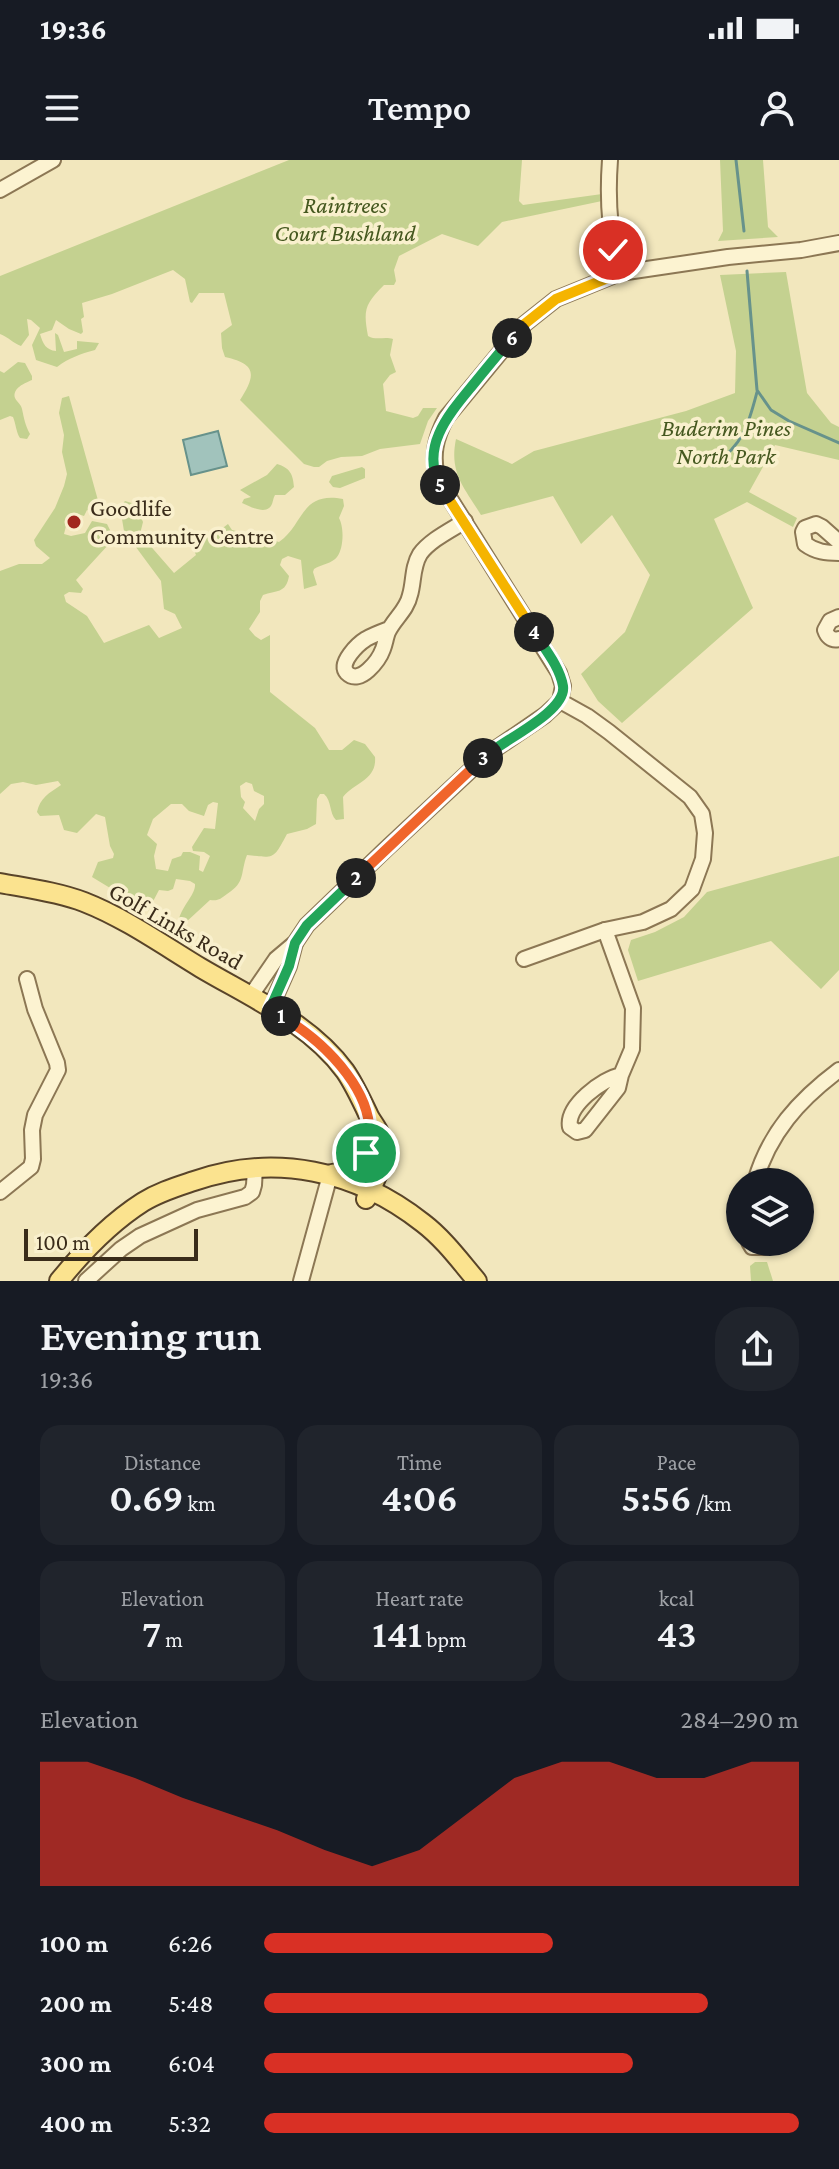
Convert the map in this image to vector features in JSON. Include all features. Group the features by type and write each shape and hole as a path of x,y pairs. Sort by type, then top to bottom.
{"main road":[{"name":"Golf Links Road","path":"0,883 82,901 104,911 298,1026 330,1053 353,1084 369,1118 379,1131 382,1142 376,1148 392,1188 411,1214"},
{"path":"328,1180 350,1171 376,1148"},
{"path":"365,1193 376,1148"},
{"path":"59,1281 80,1255 115,1222 160,1193 213,1174 295,1169 365,1193 411,1214 445,1243 477,1281"},
{"path":"365,1193 426,1239 465,1281"}],"street":[{"path":"0,190 53,160"},
{"path":"610,160 607,196 613,250 620,273"},
{"path":"250,997 276,959 295,943 307,925 488,754 560,701 563,686 559,673 437,478 433,460 437,434 446,418 522,326 556,299 620,273 839,243"},
{"path":"389,629 410,597 412,574 421,553 465,521"},
{"path":"839,542 816,524 803,532 805,544 812,549 839,553"},
{"path":"839,617 830,621 825,630 827,636 839,639"},
{"path":"524,959 605,930 643,922 671,909 692,889 703,859 705,833 702,814 690,797 609,732 560,701"},
{"path":"605,930 633,1008 632,1049 621,1075"},
{"path":"270,1009 289,966 295,943"},
{"path":"0,1192 31,1167 35,1115 58,1070 27,979"},
{"path":"760,1168 782,1124 805,1097 839,1070"},
{"path":"86,1281 140,1236 197,1210 245,1197 252,1192 255,1172"},
{"path":"301,1281 328,1180"}],"green space":[{"name":"Raintrees Court Bushland","path":"289,160 522,160 519,201 523,205 602,194 602,201 502,222 478,246 442,234 399,256 394,270 394,285 384,285 369,303 366,313 368,336 393,339 390,355 396,372 383,384 386,411 413,418 423,408 437,408 428,421 420,444 380,449 362,456 341,457 319,467 304,464 240,400 251,377 248,367 225,357 222,348 221,333 232,325 224,293 199,293 192,303 185,279 173,270 82,303 84,317 81,319 81,334 56,320 52,330 40,334 50,349 56,351 55,333 64,352 77,349 77,341 99,343 95,350 57,367 36,360 32,345 40,328 31,320 27,319 29,335 21,346 0,334 0,276"},
{"path":"720,160 763,160 768,227 778,237 718,241 723,231"},
{"name":"Buderim Pines North Park","path":"786,272 807,393 831,423 839,427 839,460 775,445 749,492 797,518 793,527 747,502 714,519 753,608 622,723 598,701 581,674 625,632 650,575 612,515 581,544 553,496 481,515 456,471 456,439 512,464 534,451 686,411 735,393 736,351 720,275"},
{"path":"18,362 25,363 32,376 32,380 15,391 30,434 27,439 20,438 13,417 0,420 0,371 4,373"},
{"path":"69,396 99,504 98,515 87,510 84,516 69,514 64,534 85,533 92,521 107,524 112,534 109,544 76,580 83,589 81,593 64,595 66,602 87,616 104,643 149,625 159,638 182,628 175,614 164,609 161,581 124,531 120,507 125,501 135,504 143,522 140,534 174,573 196,555 191,543 201,534 216,533 228,524 232,530 279,542 310,505 329,498 343,499 344,506 339,518 341,548 335,559 314,569 317,585 304,589 301,560 288,556 282,559 280,565 289,576 288,582 280,590 263,595 260,612 249,629 261,640 270,635 270,692 315,728 329,750 342,750 354,740 365,744 375,757 373,771 343,797 344,819 336,820 327,797 320,794 316,824 287,834 272,855 247,855 242,877 233,890 221,898 210,900 184,924 178,923 195,888 190,881 176,879 173,889 159,890 148,911 92,877 98,862 113,858 114,854 105,817 96,814 77,833 64,830 59,815 40,816 37,812 40,803 61,785 58,781 36,785 23,782 11,784 0,794 0,571 19,564 42,564 50,558 36,546 34,540 55,508 67,474 59,413 62,398","holes":["246,782 264,796 264,804 255,821 243,808 245,802 240,786","218,803 215,829 204,828 192,847 193,851 210,856 203,872 199,870 200,856 190,852 183,852 172,859 168,871 156,869 154,856 157,844 147,835 153,819 171,804 182,804 189,811 204,816 208,805"]},
{"path":"277,464 290,472 294,487 285,495 275,495 271,506 265,510 242,503 251,497 240,490 267,475"},
{"path":"362,467 365,478 340,488 333,487 329,482 332,476"},
{"path":"839,856 839,970 821,989 771,941 638,981 628,950 631,940 684,917 707,892"},
{"path":"755,1262 767,1262 773,1281 751,1281 750,1266"}],"water":[{"path":"218,431 227,466 191,475 183,440"}],"waterway":[{"path":"736,160 744,231"},
{"path":"747,271 757,390 771,410 839,443"},
{"path":"713,466 743,434 757,392"}],"place":[{"name":"Goodlife Community Centre","path":"74,522"}],"route":[{"path":"366,1153 370,1141 369,1118 353,1084 330,1053 298,1026 270,1009 279,993 295,943 307,925 488,754 560,701 563,686 559,673 443,490 433,460 437,434 446,418 522,326 556,299 620,273 613,250"}]}
